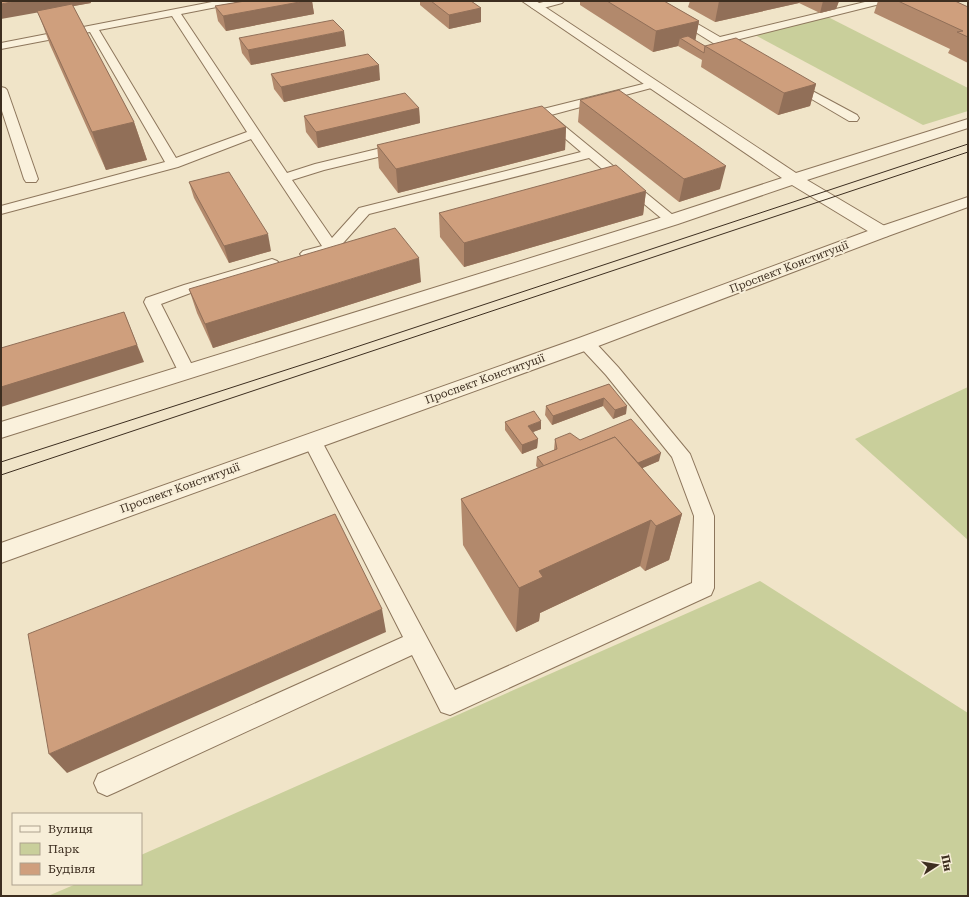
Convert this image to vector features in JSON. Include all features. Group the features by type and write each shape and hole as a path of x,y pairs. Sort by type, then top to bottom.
{"street":[{"path":"532,4 794,179 882,232"},
{"path":"1,430 672,220 968,123"},
{"name":"Проспект Конституції","path":"1,553 312,440 586,343 882,232 968,202"}],"lane":[{"path":"165,1 175,12 254,134 331,248"},
{"path":"1,46 232,1"},
{"path":"532,4 559,1"},
{"path":"651,1 749,59"},
{"path":"717,41 881,1"},
{"path":"93,28 174,164"},
{"path":"782,78 853,118"},
{"path":"511,120 651,84"},
{"path":"1,90 31,179"},
{"path":"541,113 672,220"},
{"path":"1,210 174,164 254,134"},
{"path":"284,178 411,144"},
{"path":"186,371 152,302 190,288 331,248 364,211 590,154"},
{"path":"312,440 450,704 703,588 704,516 680,454 612,371 586,343"},
{"path":"107,783 418,641"}],"green space":[{"path":"828,17 968,88 968,111 923,125 755,35"},
{"path":"968,387 968,540 855,439"},
{"path":"760,581 968,713 968,896 48,896 74,885 142,885 142,855"}],"building":[{"path":"1,1 17,1 1,4"},
{"path":"245,1 305,1 223,16 215,6"},
{"path":"431,1 471,1 481,8 449,15"},
{"path":"607,1 664,1 699,21 656,31"},
{"path":"898,1 955,1 968,7 968,37 957,32 963,31"},
{"path":"72,4 134,122 92,132 37,11"},
{"path":"333,20 344,31 248,50 239,38"},
{"path":"688,36 705,46 704,53 680,38"},
{"path":"736,38 816,84 784,93 705,46"},
{"path":"368,54 379,65 281,87 271,74"},
{"path":"619,90 726,166 684,179 580,100"},
{"path":"405,93 419,108 316,132 304,116"},
{"path":"542,106 566,127 396,169 377,145"},
{"path":"616,165 646,191 464,243 439,213"},
{"path":"229,172 268,234 224,246 189,182"},
{"path":"395,228 419,258 205,324 189,289"},
{"path":"124,312 137,345 1,387 1,348"},
{"path":"609,384 627,406 615,410 604,398 553,416 546,406"},
{"path":"534,411 541,421 528,426 538,439 522,445 505,422"},
{"path":"631,419 661,453 638,463 615,437 544,466 537,457 557,449 555,439 570,433 580,440"},
{"path":"615,437 682,514 656,526 651,520 539,571 543,577 519,588 461,499"},
{"path":"335,514 382,609 49,754 28,634"}],"tram line":[{"path":"1,462 323,358 968,144"},
{"path":"1,475 968,152"}]}
